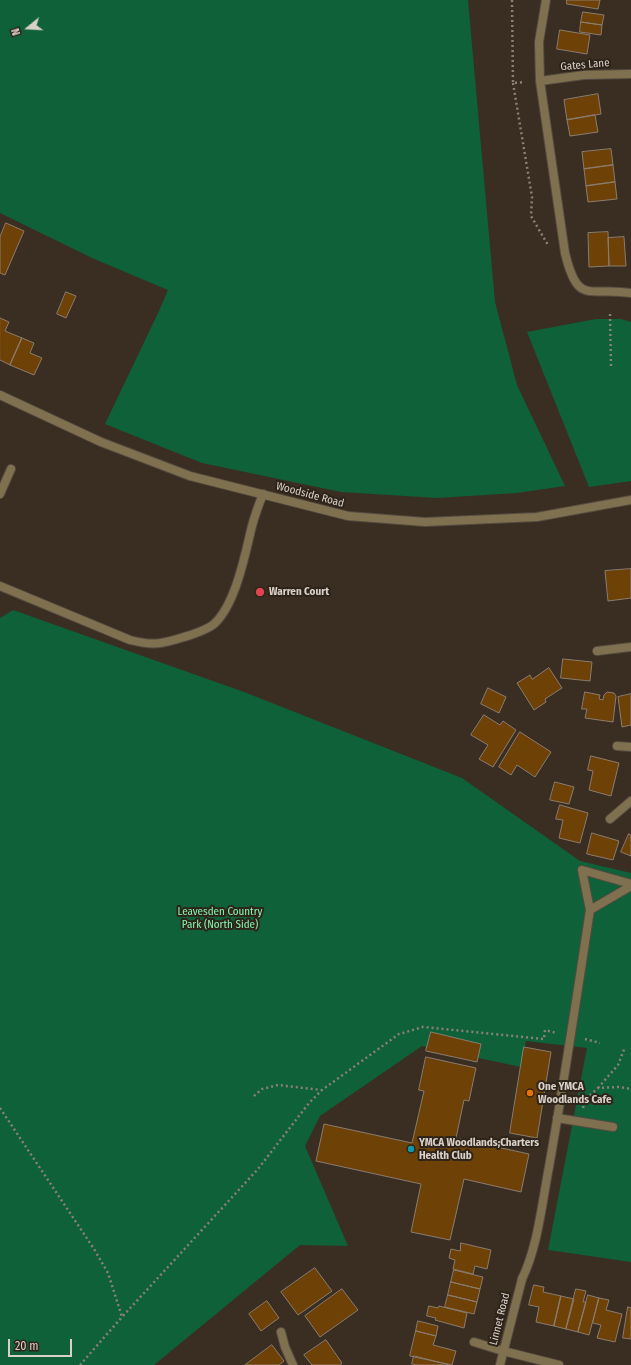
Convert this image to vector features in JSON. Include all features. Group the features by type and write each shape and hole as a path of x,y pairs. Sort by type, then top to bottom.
{"street":[{"path":"546,0 540,42 540,81 569,272 575,284 587,292 623,291 631,293"},
{"name":"Gates Lane","path":"540,81 584,75 631,74"},
{"name":"Woodside Road","path":"0,395 100,442 190,476 348,516 425,522 537,517 631,500"},
{"path":"0,494 11,469"},
{"path":"0,586 130,640 147,644 168,642 191,635 214,624 229,605 263,494"},
{"path":"597,651 631,647"},
{"path":"617,746 631,747"},
{"path":"610,819 631,800"},
{"path":"582,870 631,885 590,910 582,870"},
{"name":"Linnet Road","path":"500,1365 522,1279 529,1263 534,1241 557,1118 590,910"},
{"path":"557,1118 613,1128"},
{"path":"281,1332 285,1347 293,1365"},
{"path":"474,1342 503,1351 560,1365"}],"path":[{"path":"512,0 513,83 532,197 531,216 549,247"},
{"path":"513,83 540,81"},
{"path":"610,314 611,366"},
{"path":"80,1365 258,1169 309,1103 322,1090 399,1034 419,1028 432,1028 544,1039 545,1030 570,1035"},
{"path":"578,1121 586,1100 618,1065 625,1047"},
{"path":"254,1096 262,1089 278,1085 322,1090"},
{"path":"598,1088 619,1087 631,1089"},
{"path":"0,1108 105,1267 115,1292 122,1317"}],"green space":[{"path":"0,0 468,0 495,302 517,385 565,486 517,493 437,498 341,492 202,463 105,424 168,290 92,258 0,213"},
{"path":"596,319 621,319 631,322 631,481 589,487 527,332"},
{"name":"Leavesden Country Park (North Side)","path":"13,610 244,692 462,778 580,861 631,873 631,1262 548,1250 587,1048 526,1041 521,1067 422,1046 320,1116 305,1146 348,1246 300,1245 154,1365 0,1365 0,618"}],"building":[{"path":"567,0 600,0 598,9 567,4"},
{"path":"583,12 604,15 602,25 581,22"},
{"path":"581,22 602,25 601,35 580,32"},
{"path":"560,30 590,35 587,54 557,49"},
{"path":"598,94 601,114 567,120 564,100"},
{"path":"595,115 598,132 570,136 567,120"},
{"path":"611,149 613,165 584,169 582,152"},
{"path":"613,165 615,182 586,186 584,169"},
{"path":"615,182 617,199 588,202 586,186"},
{"path":"6,223 24,231 5,275 0,273 0,237"},
{"path":"608,232 609,266 589,267 588,233"},
{"path":"624,237 626,266 609,266 608,238"},
{"path":"66,292 76,296 66,318 57,314"},
{"path":"0,318 9,322 5,331 22,338 10,365 0,360"},
{"path":"22,338 34,343 30,353 42,358 34,375 10,365"},
{"path":"631,569 631,598 608,601 605,571"},
{"path":"563,659 592,662 590,681 561,678"},
{"path":"549,668 562,688 545,699 546,702 534,710 517,683 530,675 532,679"},
{"path":"488,688 506,697 499,713 481,704"},
{"path":"585,692 600,695 599,699 603,700 604,695 607,692 614,693 616,696 613,722 585,718 587,709 582,709"},
{"path":"631,694 631,725 622,727 618,697"},
{"path":"484,715 500,725 503,721 516,730 493,767 479,759 488,745 471,735"},
{"path":"520,732 551,752 535,777 517,765 511,775 499,767"},
{"path":"591,756 619,763 611,796 589,790 593,771 588,770"},
{"path":"555,782 574,787 569,804 550,800"},
{"path":"560,805 588,813 580,843 559,838 563,820 556,819"},
{"path":"592,833 619,841 613,860 587,854"},
{"path":"629,834 631,835 631,856 621,852"},
{"path":"431,1032 481,1044 477,1062 426,1051"},
{"name":"One YMCA Woodlands Cafe","path":"524,1047 551,1052 537,1138 510,1133"},
{"name":"YMCA Woodlands;Charters Health Club","path":"426,1057 476,1068 469,1101 464,1100 456,1138 529,1154 521,1192 464,1179 450,1240 411,1232 421,1184 316,1161 324,1124 412,1143 424,1091 419,1090"},
{"path":"461,1243 491,1250 487,1269 475,1266 473,1274 453,1269 455,1260 449,1258 451,1249 460,1251"},
{"path":"315,1268 332,1291 298,1315 281,1292"},
{"path":"454,1270 483,1277 480,1289 451,1282"},
{"path":"451,1282 480,1289 477,1302 448,1295"},
{"path":"534,1285 544,1287 543,1292 561,1296 554,1326 536,1322 539,1307 529,1305"},
{"path":"342,1289 358,1310 320,1337 305,1316"},
{"path":"576,1289 586,1291 583,1302 586,1302 578,1332 566,1329"},
{"path":"448,1295 477,1302 474,1314 445,1307"},
{"path":"588,1295 599,1298 589,1335 578,1332"},
{"path":"561,1296 574,1299 566,1329 554,1326"},
{"path":"599,1298 609,1300 606,1310 622,1314 615,1342 597,1338 601,1325 593,1323"},
{"path":"267,1301 279,1318 261,1331 249,1314"},
{"path":"429,1306 438,1308 439,1306 467,1313 464,1328 435,1320 436,1318 427,1316"},
{"path":"628,1307 631,1308 631,1339 623,1338"},
{"path":"418,1321 438,1326 436,1336 416,1331"},
{"path":"416,1331 436,1336 433,1345 456,1351 452,1365 410,1356"},
{"path":"326,1340 342,1363 340,1365 312,1365 304,1355"},
{"path":"272,1345 284,1361 279,1365 245,1365"},
{"path":"414,1356 450,1365 412,1364"}],"place":[{"name":"Warren Court","path":"260,592"},
{"name":"One YMCA Woodlands Cafe","path":"530,1093"},
{"name":"YMCA Woodlands;Charters Health Club","path":"411,1149"}]}
